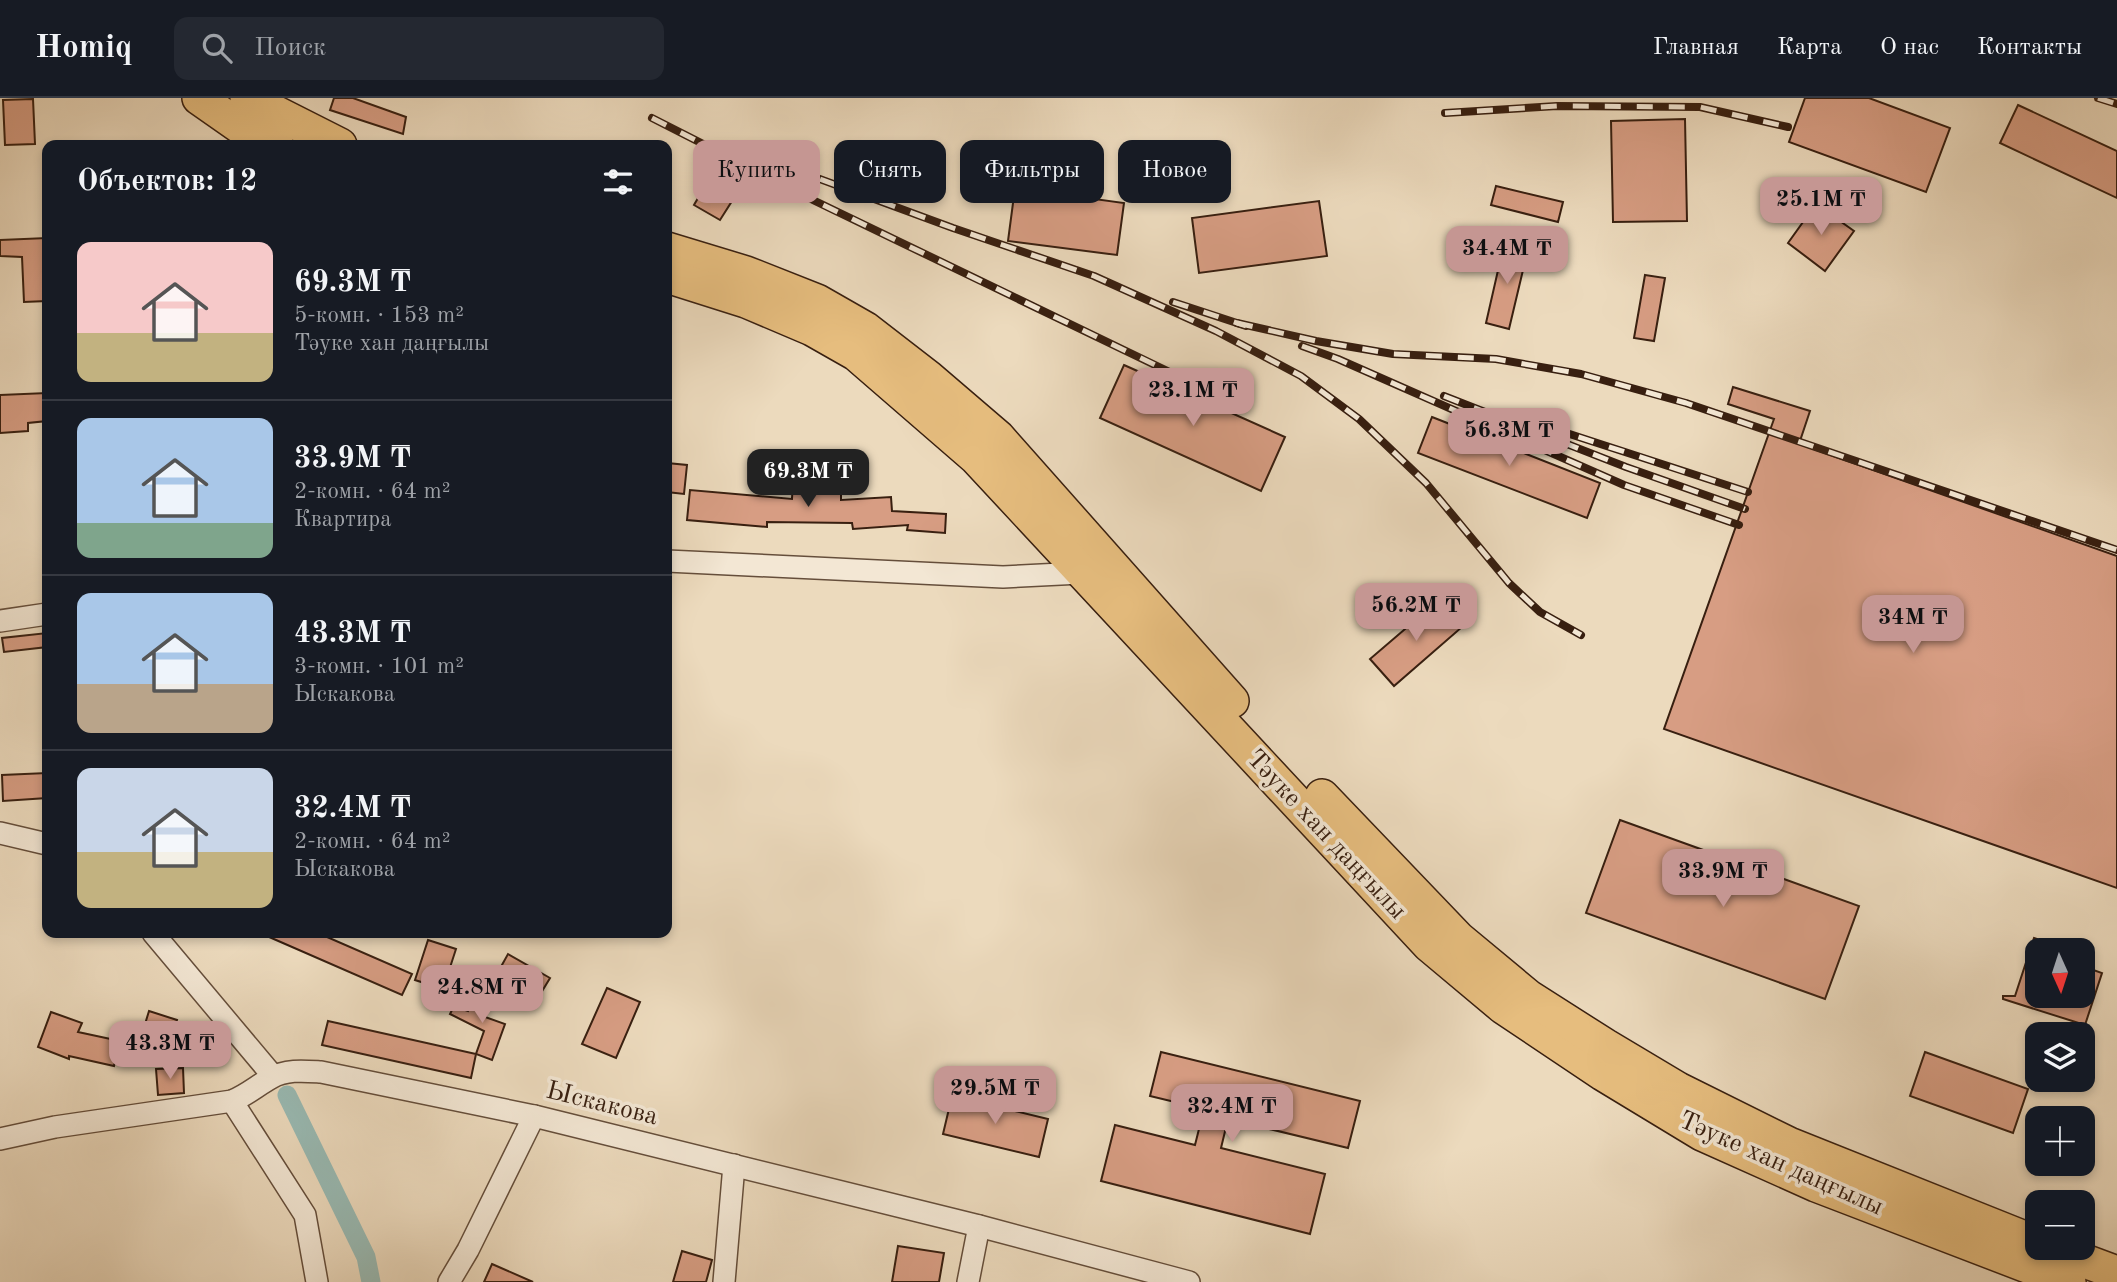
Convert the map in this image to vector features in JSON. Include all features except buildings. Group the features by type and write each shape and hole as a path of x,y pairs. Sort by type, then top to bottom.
{"main road":[{"path":"199,98 249,133 265,140"},
{"path":"247,98 330,140"},
{"name":"Тәуке хан даңғылы","path":"672,251 746,273 817,301 866,329 928,377 987,448 1198,681 1429,945 1503,1007 1592,1067 1702,1134 1791,1174 2069,1282"},
{"name":"Тәуке хан даңғылы","path":"672,278 746,302 812,329 856,354 987,448 1081,573 1198,681 1458,938 1529,997 1678,1090 1789,1144 2025,1238"},
{"path":"2082,1260 2117,1273"}],"street":[{"path":"672,561 1003,577 1081,573"},
{"path":"0,621 42,615"},
{"path":"0,833 42,843"},
{"path":"157,938 273,1076"},
{"name":"Ыскакова","path":"0,1139 55,1127 232,1101 250,1093 273,1076 297,1070 321,1072 534,1116 979,1226 1189,1282"},
{"path":"232,1101 306,1215 317,1282"},
{"path":"449,1282 468,1250 534,1116"},
{"path":"724,1282 734,1166"},
{"path":"968,1282 979,1226"}],"waterway":[{"path":"287,1095 366,1257 371,1282"}],"railway":[{"path":"2098,98 2117,104"},
{"path":"1445,113 1557,106 1700,107 1788,127"},
{"path":"652,118 815,201 1211,392"},
{"path":"820,179 1094,276 1216,331 1301,376 1359,419 1426,483 1509,583 1540,612 1581,635"},
{"path":"1173,302 1246,326"},
{"path":"1237,323 1316,341 1393,354 1496,359 1581,374 1686,403 2117,550"},
{"path":"1302,346 1338,359 1624,485 1739,525"},
{"path":"1444,396 1626,467 1745,509"},
{"path":"1548,427 1748,492"}]}
